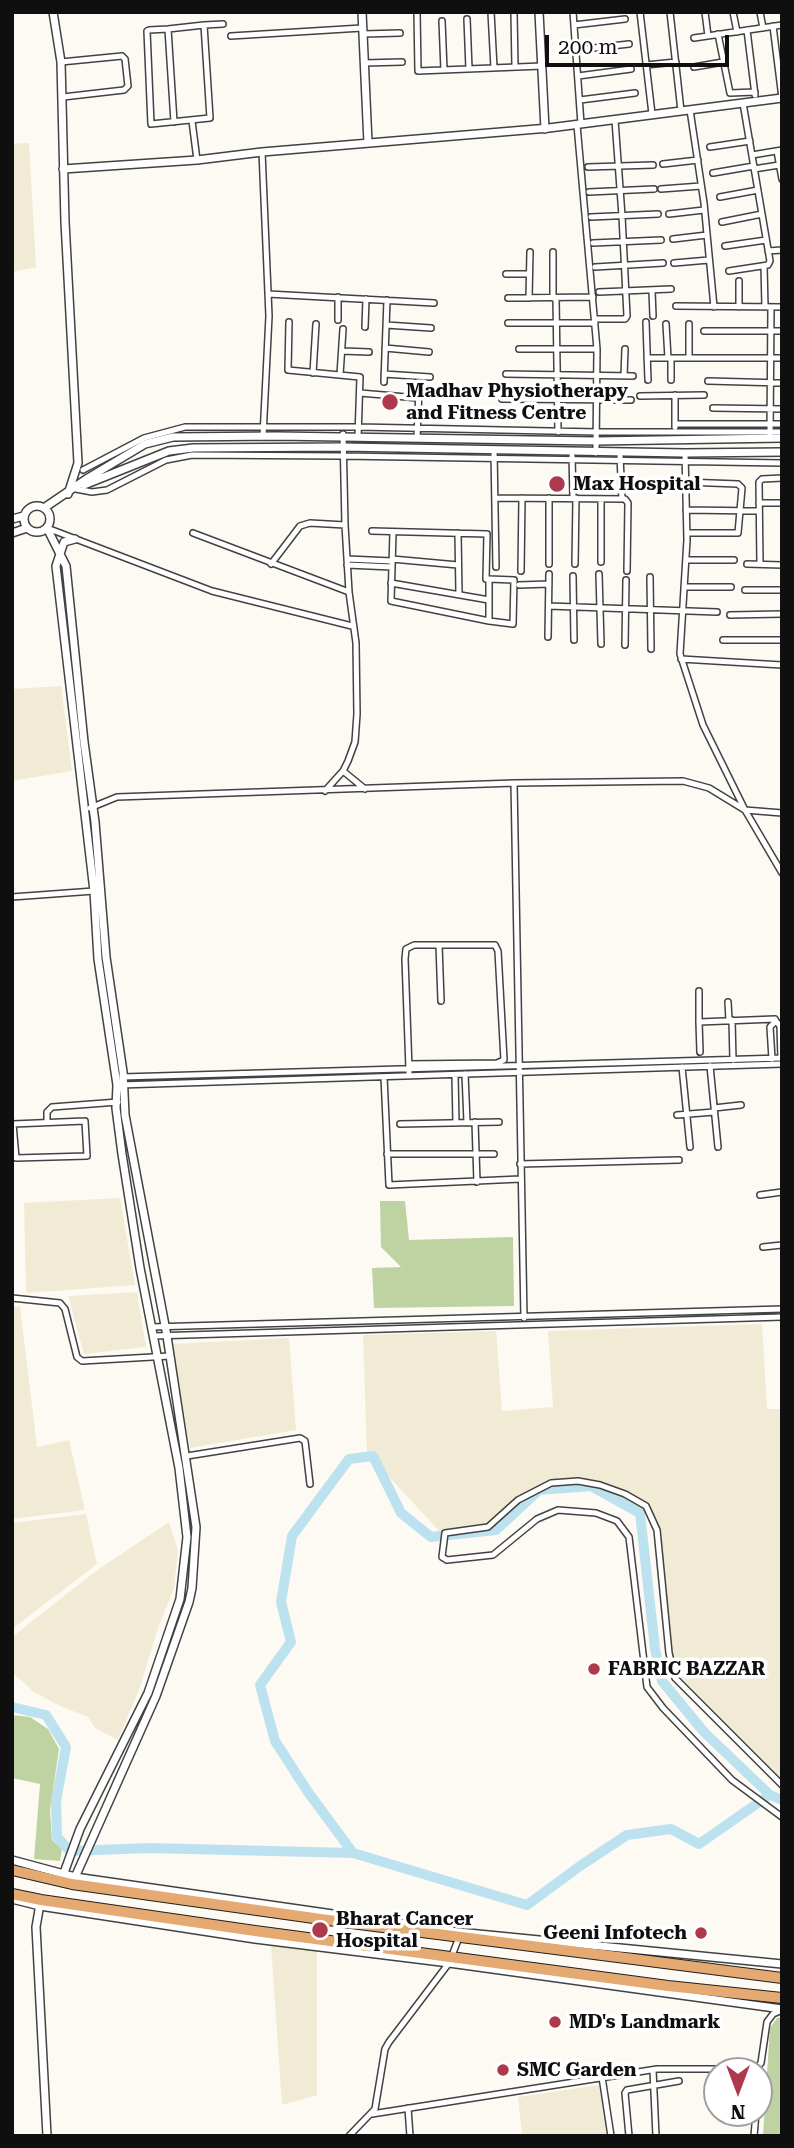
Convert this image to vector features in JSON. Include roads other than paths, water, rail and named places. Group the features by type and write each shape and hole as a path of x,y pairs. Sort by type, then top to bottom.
{"highway":[{"path":"12,1870 75,1877 460,1935 551,1945 782,1978"},
{"path":"12,1894 41,1903 451,1960 782,1998"},
{"path":"559,1971 571,1981"},
{"path":"668,1986 674,1996"}],"street":[{"path":"53,12 61,62 63,169 80,467 68,494"},
{"path":"362,12 368,143"},
{"path":"417,12 418,71 542,66"},
{"path":"491,12 494,68"},
{"path":"514,12 515,67"},
{"path":"539,12 545,129"},
{"path":"573,12 597,349 596,460"},
{"path":"640,12 652,114"},
{"path":"670,12 681,111"},
{"path":"705,12 708,36"},
{"path":"733,12 737,32"},
{"path":"760,12 763,28"},
{"path":"467,19 469,69"},
{"path":"574,25 625,19"},
{"path":"442,21 444,70"},
{"path":"204,25 211,116 207,119 154,125 150,120 146,34 149,30 168,29 204,25 223,24"},
{"path":"694,38 782,25"},
{"path":"63,169 197,160 262,152 545,129 782,98 773,26"},
{"path":"168,29 174,122"},
{"path":"747,30 756,102"},
{"path":"231,36 363,31 400,33"},
{"path":"718,34 730,93 755,92"},
{"path":"576,50 629,44"},
{"path":"61,62 124,57 128,86 124,90 62,97"},
{"path":"364,63 402,62"},
{"path":"646,65 676,62"},
{"path":"694,67 723,62"},
{"path":"578,76 631,69"},
{"path":"580,100 635,93"},
{"path":"729,271 769,263 743,103"},
{"path":"690,110 714,307"},
{"path":"508,323 626,318 621,191 614,120"},
{"path":"192,121 197,160"},
{"path":"710,147 750,141"},
{"path":"752,155 779,150 782,179"},
{"path":"262,152 268,293 262,436"},
{"path":"663,164 698,160"},
{"path":"713,173 779,164"},
{"path":"588,167 653,165"},
{"path":"589,192 701,186"},
{"path":"719,197 758,190"},
{"path":"669,214 704,210"},
{"path":"591,217 658,214"},
{"path":"722,222 762,214"},
{"path":"673,239 707,235"},
{"path":"593,243 661,240"},
{"path":"725,246 766,240"},
{"path":"768,251 782,250"},
{"path":"529,298 530,252"},
{"path":"553,252 558,432"},
{"path":"674,264 709,260"},
{"path":"595,267 663,263"},
{"path":"764,266 771,331 770,435"},
{"path":"506,274 529,274"},
{"path":"739,281 739,307"},
{"path":"599,292 671,289"},
{"path":"652,290 653,316"},
{"path":"268,293 434,303"},
{"path":"338,297 338,320"},
{"path":"508,298 593,297"},
{"path":"365,327 366,299"},
{"path":"384,382 387,300"},
{"path":"676,306 782,307"},
{"path":"289,322 287,369 360,377 358,437"},
{"path":"646,322 648,380"},
{"path":"313,373 316,324"},
{"path":"666,324 671,380"},
{"path":"689,324 689,357"},
{"path":"386,325 431,328"},
{"path":"340,375 343,328"},
{"path":"704,331 782,331"},
{"path":"385,348 429,352"},
{"path":"519,349 597,349"},
{"path":"624,376 625,349"},
{"path":"342,351 369,352"},
{"path":"647,358 782,358"},
{"path":"384,374 430,377"},
{"path":"506,374 633,376"},
{"path":"708,381 782,383"},
{"path":"417,434 419,389"},
{"path":"360,393 418,398"},
{"path":"675,395 675,436"},
{"path":"640,396 704,395"},
{"path":"502,400 631,400"},
{"path":"713,408 782,409"},
{"path":"675,424 782,424"},
{"path":"80,467 144,438 185,427 359,427 417,434 596,437 770,435 782,432"},
{"path":"325,791 344,771 355,742 357,714 356,643 352,626 345,525 342,452 344,427"},
{"path":"12,519 24,516 33,507 44,508 145,444 188,436 358,437 558,432 596,437"},
{"path":"770,435 782,438"},
{"path":"78,487 169,451 193,448 494,455 572,460 685,453 782,453"},
{"path":"572,450 575,564"},
{"path":"494,455 572,450 685,463 782,463"},
{"path":"78,487 92,492 107,490 166,460 184,456 342,452"},
{"path":"685,453 687,533 681,659 703,725 745,810 782,873"},
{"path":"494,455 496,567"},
{"path":"620,456 622,499"},
{"path":"80,467 88,478"},
{"path":"760,564 760,480 782,478"},
{"path":"685,482 740,485 742,488 738,533 687,533"},
{"path":"495,498 622,499 628,503 627,570"},
{"path":"521,571 522,498"},
{"path":"549,498 550,564"},
{"path":"601,499 601,562"},
{"path":"759,503 782,503"},
{"path":"12,1860 62,1877 80,1829 148,1693 180,1599 187,1537 179,1468 151,1327 124,1167 120,1081 66,566 47,528 50,516 44,508"},
{"path":"686,509 759,512"},
{"path":"24,516 27,528 34,532 47,528 212,591 352,626"},
{"path":"271,564 300,526 310,523 345,525"},
{"path":"12,533 27,528"},
{"path":"372,531 487,534 486,579 514,580 513,624 391,601 393,532"},
{"path":"193,533 349,592"},
{"path":"458,533 459,594"},
{"path":"75,539 64,542 56,566 94,891 98,959 120,1081"},
{"path":"686,560 734,560"},
{"path":"347,562 458,565"},
{"path":"747,564 782,565"},
{"path":"548,637 549,574"},
{"path":"599,574 601,644"},
{"path":"573,576 573,640"},
{"path":"650,577 651,649"},
{"path":"489,579 489,621"},
{"path":"625,645 626,580"},
{"path":"391,583 489,600"},
{"path":"519,584 549,584"},
{"path":"684,587 731,587"},
{"path":"745,590 782,590"},
{"path":"549,606 717,612"},
{"path":"730,615 782,614"},
{"path":"723,640 782,640"},
{"path":"681,659 782,665"},
{"path":"344,771 365,789"},
{"path":"84,811 117,797 683,780 709,788 745,810 782,813"},
{"path":"514,783 524,1324"},
{"path":"12,897 94,891"},
{"path":"120,1081 384,1077 409,1070 502,1062 504,1057 498,947 491,943 411,945 405,951 409,1070"},
{"path":"439,945 441,1001"},
{"path":"698,991 700,1052"},
{"path":"728,1002 733,1060"},
{"path":"699,1022 778,1019"},
{"path":"772,1059 771,1027 778,1019"},
{"path":"778,1019 782,1060"},
{"path":"503,1034 517,1034"},
{"path":"120,1081 409,1070 682,1067 782,1060"},
{"path":"409,1070 455,1075 518,1069 782,1060"},
{"path":"710,1066 718,1147"},
{"path":"682,1067 690,1147"},
{"path":"465,1074 467,1122"},
{"path":"455,1075 456,1123"},
{"path":"384,1077 388,1185 520,1180"},
{"path":"47,1122 47,1112 52,1107 121,1102"},
{"path":"75,1877 156,1696 189,1602 196,1538 187,1456 167,1336 121,1102"},
{"path":"677,1115 741,1105"},
{"path":"85,1121 87,1156 16,1158 13,1124 47,1122 85,1121"},
{"path":"475,1122 477,1182"},
{"path":"400,1124 499,1122"},
{"path":"387,1154 494,1154"},
{"path":"520,1164 678,1160"},
{"path":"760,1195 782,1192"},
{"path":"763,1247 782,1245"},
{"path":"12,1298 50,1300 63,1306 77,1357 82,1362 158,1357 169,1353 180,1336"},
{"path":"151,1327 782,1309"},
{"path":"153,1336 782,1317"},
{"path":"187,1456 300,1438 305,1441 310,1484"},
{"path":"782,1784 675,1678 668,1653 657,1530 646,1506 625,1494 600,1486 578,1481 551,1483 518,1500 488,1527 445,1533 442,1557 447,1560 493,1555 537,1519 558,1510 596,1513 617,1521 629,1537 647,1687 663,1708 732,1780 782,1817"},
{"path":"187,1537 196,1538"},
{"path":"12,1899 41,1903 36,1927 47,2136"},
{"path":"349,2136 372,2114 377,2103 384,2055 389,2042 451,1960 460,1935"},
{"path":"551,1945 782,1964"},
{"path":"451,1960 571,1981 782,2009"},
{"path":"761,2057 767,2022 782,2009"},
{"path":"372,2114 644,2071 703,2069"},
{"path":"653,2070 656,2084 653,2091 656,2136"},
{"path":"644,2071 646,2085 653,2091"},
{"path":"602,2077 611,2136"},
{"path":"629,2136 625,2093 632,2088 679,2081"},
{"path":"408,2108 410,2136"}],"waterway":[{"path":"12,1707 46,1715 66,1747 56,1801 57,1837 70,1851 149,1848 353,1853 275,1741 260,1685 291,1642 281,1602 292,1536 349,1459 373,1456 401,1513 431,1537 496,1530 539,1490 591,1486 640,1513 655,1649 662,1681 704,1732 770,1795 782,1800"},
{"path":"353,1853 527,1905 627,1835 671,1829 699,1844 768,1796"}],"place":[{"name":"Madhav Physiotherapy and Fitness Centre","path":"390,402"},
{"name":"Max Hospital","path":"557,484"},
{"name":"FABRIC BAZZAR","path":"594,1669"},
{"name":"Bharat Cancer Hospital","path":"320,1930"},
{"name":"Geeni Infotech","path":"701,1933"},
{"name":"MD's Landmark","path":"555,2022"},
{"name":"SMC Garden","path":"503,2070"}]}
